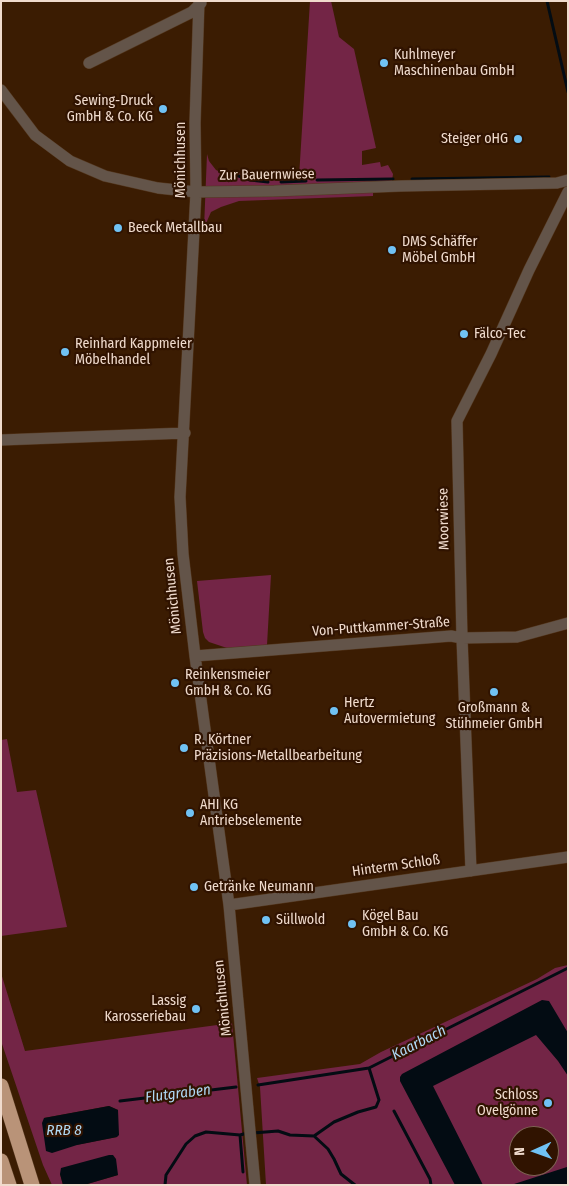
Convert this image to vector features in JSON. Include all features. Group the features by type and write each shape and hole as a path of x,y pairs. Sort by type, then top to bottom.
{"highway":[{"path":"1,1086 32,1185"},
{"path":"1,1161 8,1185"}],"street":[{"path":"89,63 192,12 200,2"},
{"name":"Mönichhusen","path":"200,2 195,123 196,192 185,433 180,497 183,554 195,656 229,905 255,1185"},
{"name":"Zur Bauernwiese","path":"1,90 5,103 35,135 70,161 105,176 158,188 196,192 557,183 568,180"},
{"name":"Moorwiese","path":"471,871 462,638 457,421 568,192"},
{"path":"1,440 185,433"},
{"name":"Von-Puttkammer-Straße","path":"195,656 451,636 462,638 517,637 568,622"},
{"name":"Hinterm Schloß","path":"229,905 568,857"}],"shaded area":[{"path":"310,1 331,1 339,37 354,49 376,148 362,151 362,165 380,162 381,167 388,165 393,174 392,181 373,184 373,196 239,201 211,212 204,228 207,154 209,161 216,170 225,174 230,170 248,176 263,178 299,177"},
{"path":"271,575 267,645 227,648 209,642 203,632 197,581"},
{"path":"7,739 17,792 36,790 67,927 1,936 1,740"},
{"path":"568,965 568,1185 266,1185 260,1087 257,1078 360,1064 381,1052 537,979 555,968"},
{"path":"1,973 25,1051 232,1023 247,1185 84,1185 118,1175 60,1174 63,1185 52,1185 43,1165 1,1041","holes":["109,1106 118,1110 117,1137 76,1145 44,1118"]}],"water":[{"path":"542,1000 549,1001 568,1033 568,1076 536,1035 433,1086 483,1185 455,1185 400,1081 400,1077 402,1074"},
{"name":"RRB 8","path":"109,1106 118,1110 119,1135 117,1137 77,1145 52,1153 46,1151 42,1123 44,1118"},
{"path":"113,1155 116,1159 118,1175 84,1185 63,1185 60,1174 61,1168"},
{"path":"567,1167 568,1185 511,1185 539,1176 559,1176 559,1170"}],"waterway":[{"path":"547,1 568,92"},
{"path":"233,174 250,180 268,182"},
{"path":"412,179 549,177"},
{"path":"317,180 393,179"},
{"path":"281,182 306,181"},
{"name":"Kaarbach","path":"258,1085 369,1068 568,968"},
{"name":"Kaarbach","path":"253,1133 278,1131 290,1135 314,1136 334,1122 376,1107 379,1100 369,1068"},
{"name":"Flutgraben","path":"120,1101 236,1087"},
{"name":"Kaarbach","path":"394,1111 430,1179 431,1185"},
{"name":"Kaarbach","path":"165,1185 166,1175 186,1144 195,1136 206,1132 240,1135 247,1133"},
{"path":"240,1135 243,1172"},
{"name":"Kaarbach","path":"314,1136 328,1149 341,1174 355,1185"}],"place":[{"name":"Kuhlmeyer Maschinenbau GmbH","path":"384,63"},
{"name":"Sewing-Druck GmbH & Co. KG","path":"163,109"},
{"name":"Steiger oHG","path":"518,139"},
{"name":"Beeck Metallbau","path":"118,228"},
{"name":"DMS Schäffer Möbel GmbH","path":"392,250"},
{"name":"Fälco-Tec","path":"464,334"},
{"name":"Reinhard Kappmeier Möbelhandel","path":"65,352"},
{"name":"Reinkensmeier GmbH & Co. KG","path":"175,683"},
{"name":"Großmann & Stühmeier GmbH","path":"494,692"},
{"name":"Hertz Autovermietung","path":"334,711"},
{"name":"R. Körtner Präzisions-Metallbearbeitung","path":"184,748"},
{"name":"AHI KG Antriebselemente","path":"190,813"},
{"name":"Getränke Neumann","path":"194,887"},
{"name":"Süllwold","path":"266,920"},
{"name":"Kögel Bau GmbH & Co. KG","path":"352,924"},
{"name":"Lassig Karosseriebau","path":"196,1009"},
{"name":"Schloss Ovelgönne","path":"548,1103"}]}
